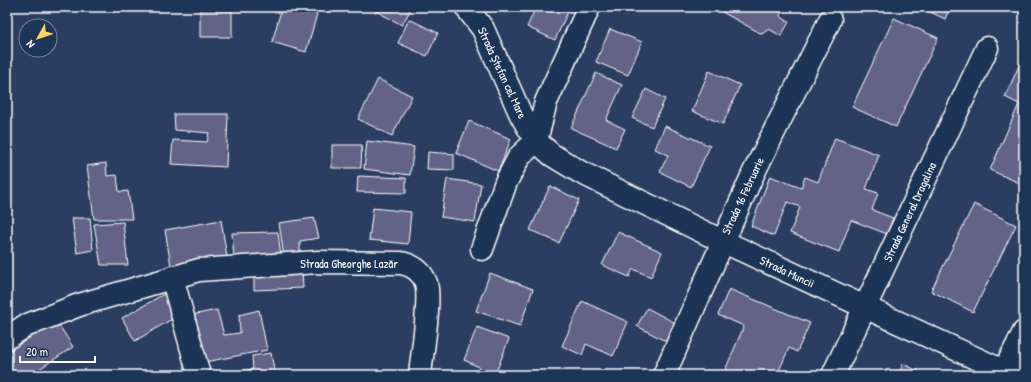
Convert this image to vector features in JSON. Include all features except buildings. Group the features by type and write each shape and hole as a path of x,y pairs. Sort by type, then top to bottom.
{"street":[{"name":"Strada Ștefan cel Mare","path":"466,7 483,29 521,115 536,141"},
{"name":"Strada Ștefan cel Mare","path":"536,141 546,102 589,7"},
{"name":"Strada 16 Februarie","path":"664,375 722,241 753,174 830,20"},
{"name":"Strada General Dragalina","path":"833,375 987,48"},
{"name":"Strada Muncii","path":"536,141 552,155 580,172 722,241 1006,374 1024,332"},
{"path":"482,249 506,182 519,157 536,141"},
{"name":"Strada Gheorghe Lazăr","path":"7,338 25,326 79,304 199,270 318,262 401,263 410,265 419,270 426,282 427,296 420,375"},
{"path":"172,277 199,375"}]}
